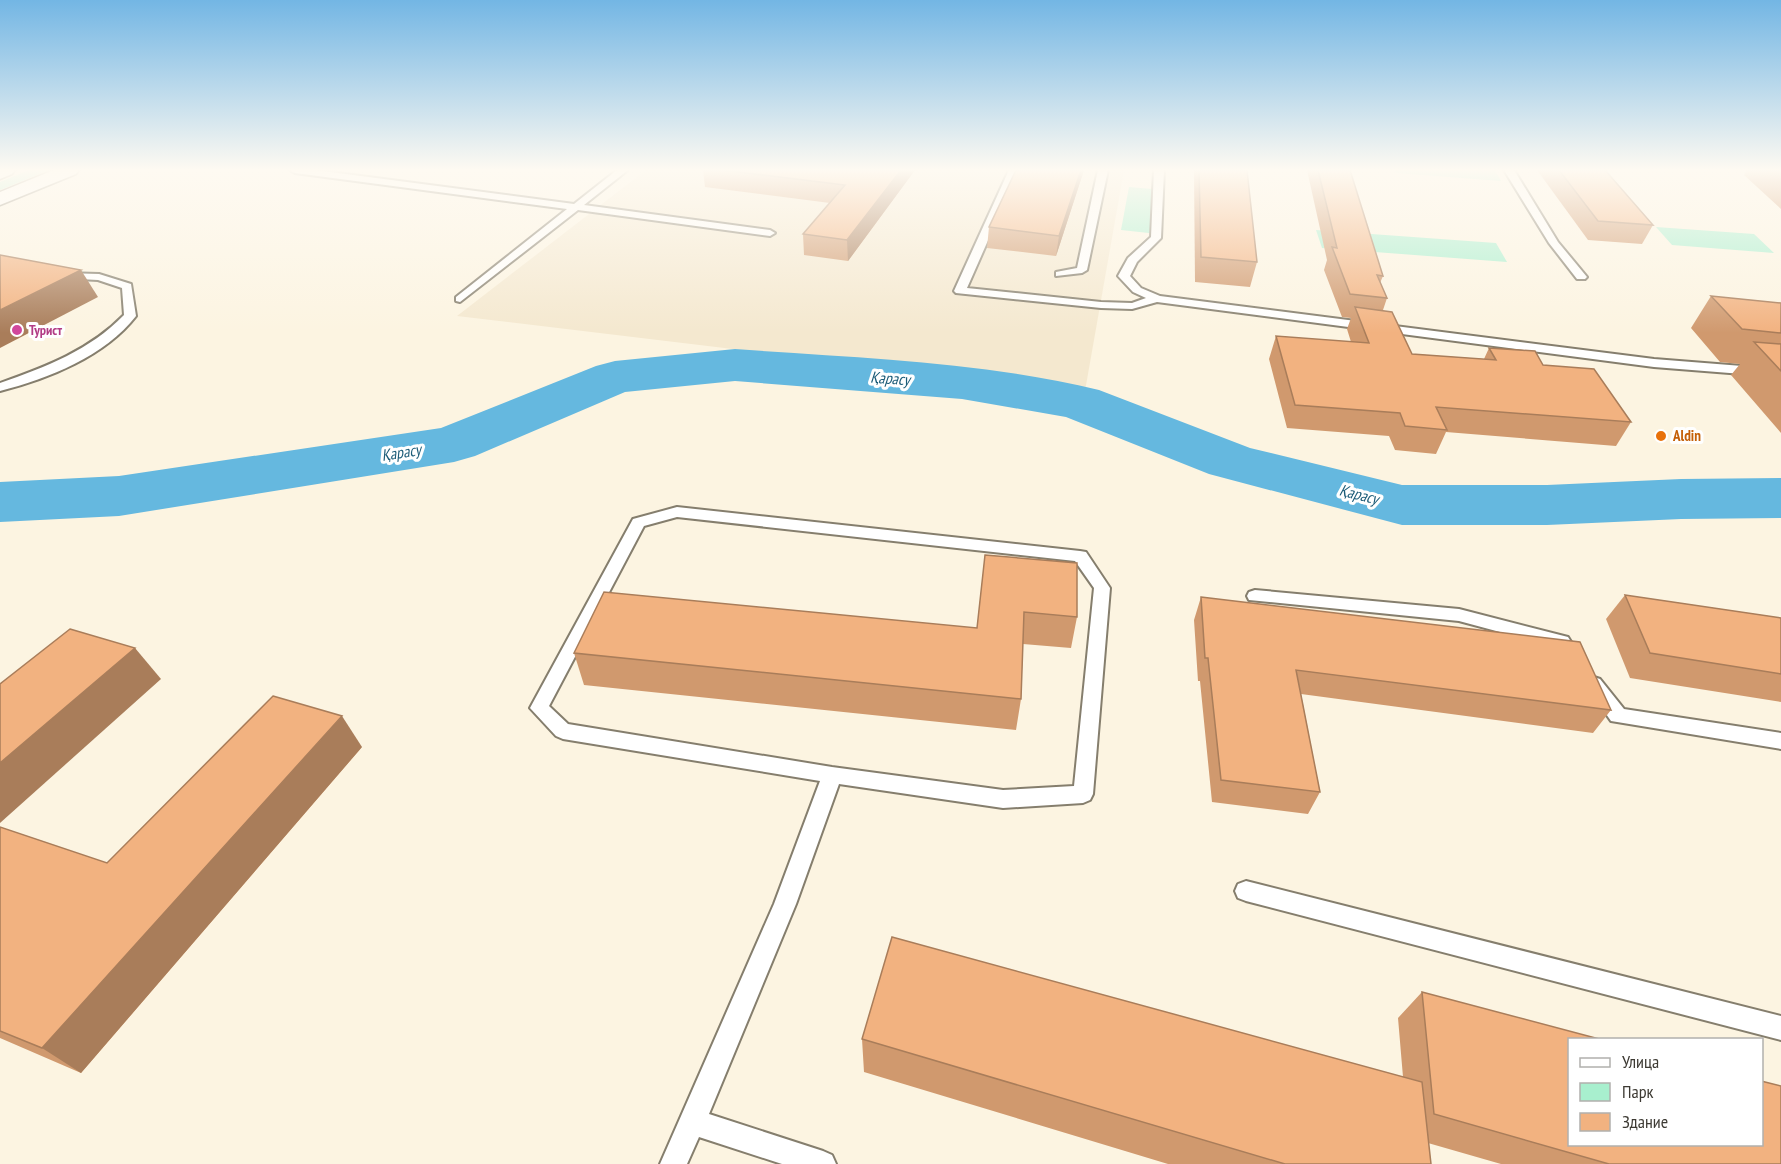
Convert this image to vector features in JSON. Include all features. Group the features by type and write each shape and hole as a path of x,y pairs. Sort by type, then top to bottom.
{"lane":[{"path":"460,299 552,224"},
{"path":"704,224 770,233"},
{"path":"990,224 960,291 1101,305 1132,306 1157,299"},
{"path":"1060,274 1082,270 1092,224"},
{"path":"1157,224 1156,238 1132,260 1124,276 1137,290 1157,299 1654,363 1781,372"},
{"path":"1542,224 1581,277"},
{"path":"0,387 87,352 116,333 130,316 127,286 99,277 48,276"},
{"path":"677,512 1080,556 1102,588 1083,794 1003,799 832,776 563,731 539,708 638,523 677,512"},
{"path":"1256,596 1459,615 1562,642 1618,716 1781,741"},
{"path":"673,1164 785,904 832,776"},
{"path":"1246,891 1781,1028"},
{"path":"693,1122 823,1164"}],"shaded area":[{"path":"576,224 1114,224 1085,391 457,316"}],"green space":[{"path":"1122,224 1159,224 1158,234 1121,230"},
{"path":"1656,227 1754,234 1774,253 1672,245"},
{"path":"1316,230 1496,243 1507,262 1322,248"}],"building":[{"path":"811,224 859,224 847,240 803,234"},
{"path":"990,224 1063,224 1059,236 989,227"},
{"path":"1200,224 1253,224 1257,262 1201,257"},
{"path":"1331,224 1367,224 1383,276 1377,275 1387,298 1350,294 1332,247 1337,248"},
{"path":"0,255 81,270 0,310"},
{"path":"1711,296 1781,303 1781,333 1742,329"},
{"path":"1355,307 1392,312 1412,354 1496,360 1489,348 1535,351 1543,365 1594,369 1631,422 1436,407 1447,430 1405,426 1400,413 1295,405 1276,336 1369,343"},
{"path":"1754,342 1781,344 1781,371"},
{"path":"985,555 1077,563 1077,617 1024,612 1021,699 574,653 604,592 977,628"},
{"path":"1625,595 1781,618 1781,674 1650,653"},
{"path":"1201,597 1580,642 1611,710 1296,670 1320,792 1221,780 1208,658 1205,658"},
{"path":"70,629 135,648 0,763 0,684"},
{"path":"273,696 342,716 42,1048 0,1031 0,827 107,863"},
{"path":"892,937 1422,1082 1431,1164 1285,1164 862,1039"},
{"path":"1422,992 1595,1038 1568,1038 1568,1146 1763,1146 1763,1082 1781,1086 1781,1164 1609,1164 1434,1114"}],"waterway":[{"name":"Қарасу","path":"0,502 119,496 454,444 615,377 735,365 962,383 1079,402 1230,461 1402,505 1547,505 1681,499 1781,498"}],"place":[{"name":"Турист","path":"17,330"},
{"name":"Aldin","path":"1661,436"}]}
